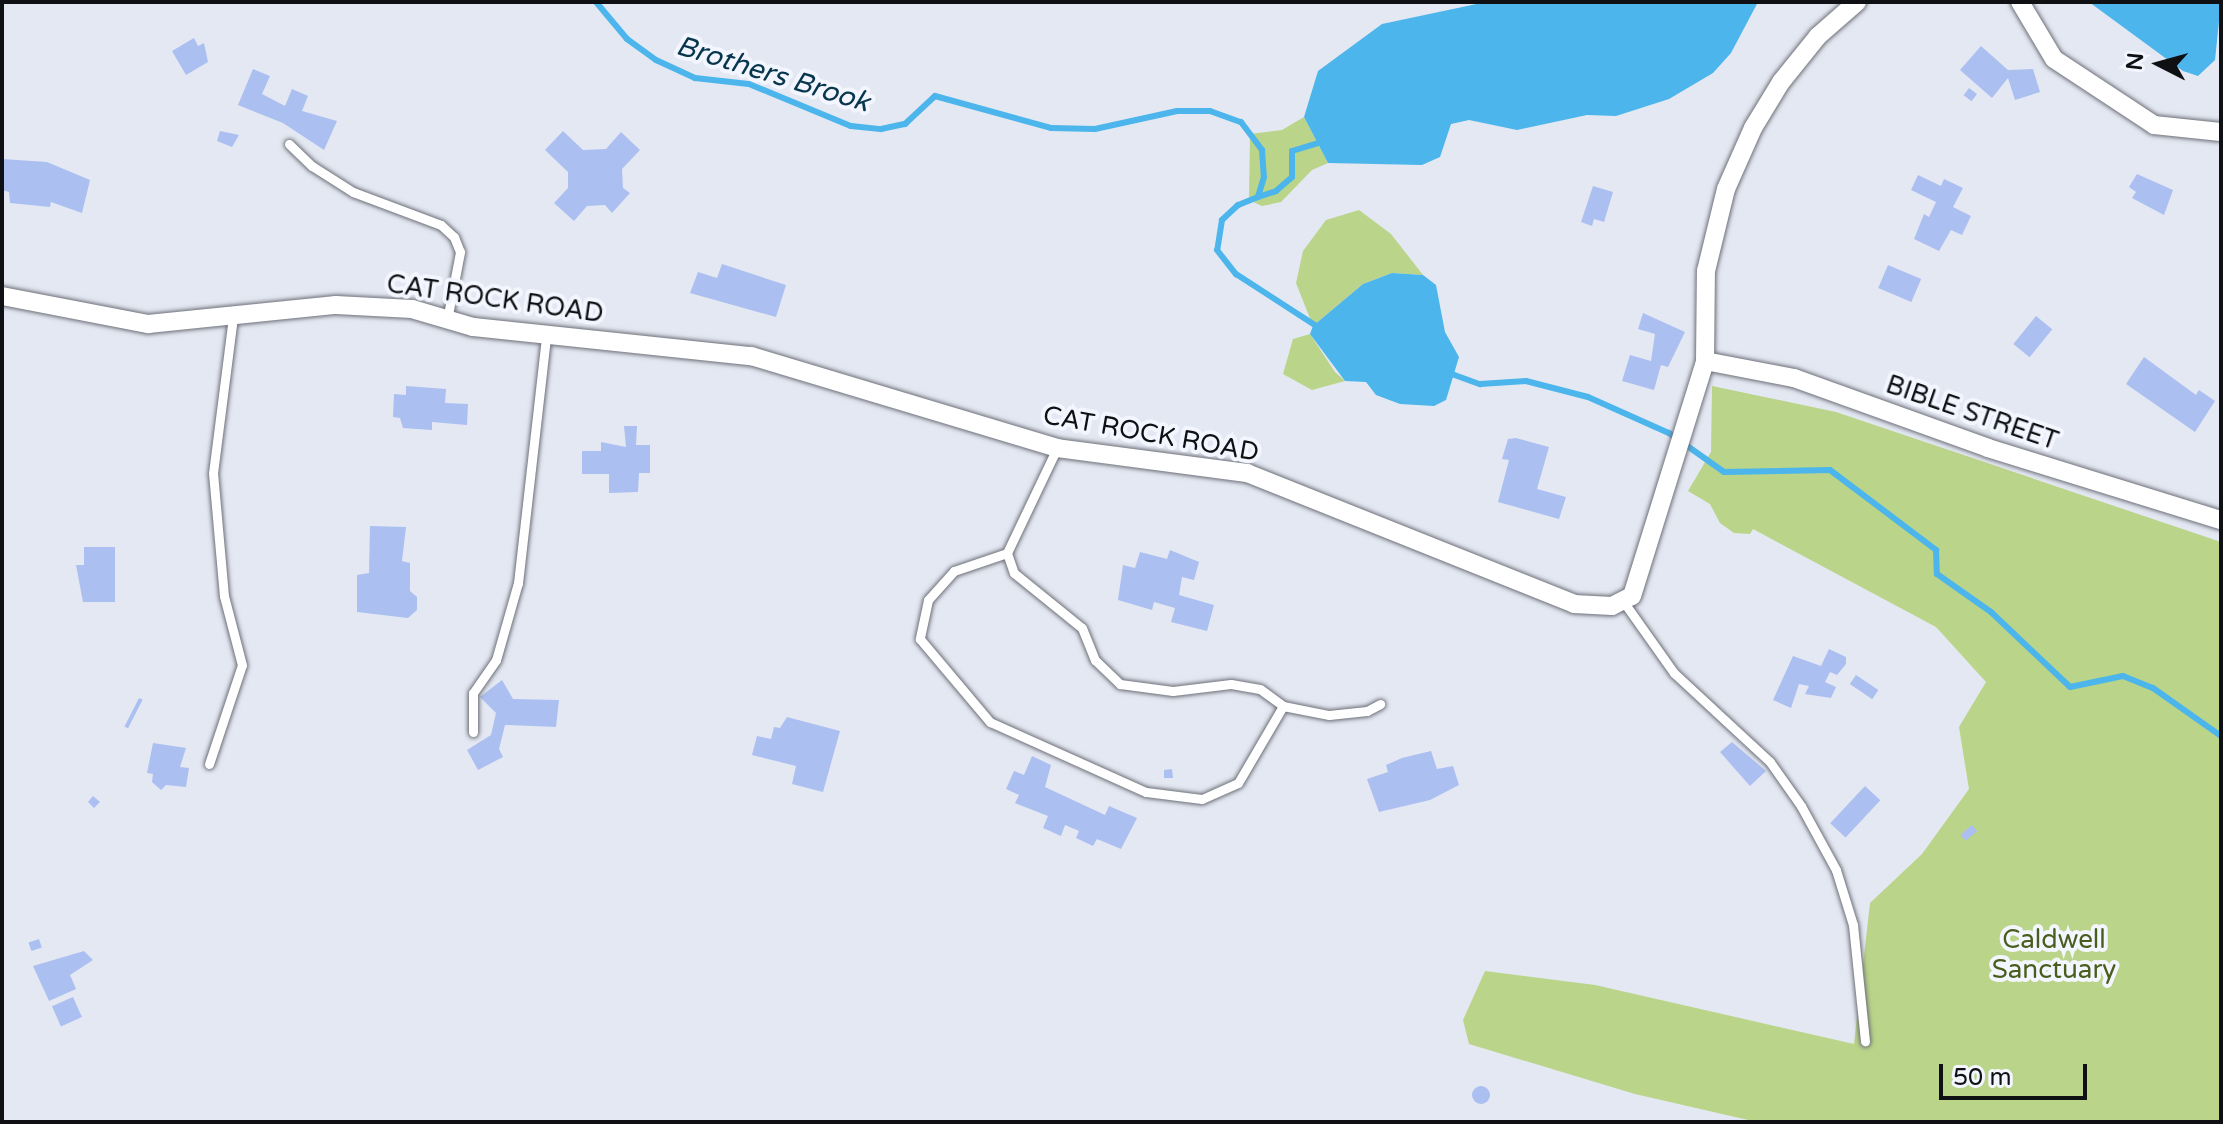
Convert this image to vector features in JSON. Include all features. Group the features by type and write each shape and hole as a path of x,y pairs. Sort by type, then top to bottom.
{"street":[{"path":"1623,601 1632,596 1705,361 1706,271 1726,189 1753,128 1781,82 1818,36 1857,2"},
{"path":"2020,2 2054,59 2154,125 2221,132"},
{"name":"CAT ROCK ROAD","path":"2,296 148,324 336,305 412,309 447,320 546,337 751,356 1057,448 1247,473 1574,604 1612,606 1623,601"},
{"name":"BIBLE STREET","path":"1705,361 1794,378 1988,448 2221,520"}],"lane":[{"path":"289,144 312,166 353,192 441,225 454,237 460,252 447,320"},
{"path":"209,764 242,665 224,596 213,473 233,316"},
{"path":"473,732 473,693 496,660 518,583 546,337"},
{"path":"1057,448 1007,553 1014,573 1082,628 1095,660 1120,684 1173,691 1231,684 1260,689 1283,706 1329,715 1367,711 1380,704"},
{"path":"1007,553 954,571 939,583 928,600 920,639 990,722 1146,792 1202,799 1238,783 1283,706"},
{"path":"1623,601 1674,673 1770,762 1801,806 1836,870 1853,925 1865,1041"}],"green space":[{"path":"1304,117 1328,163 1312,170 1281,202 1262,206 1249,200 1250,134 1282,130"},
{"path":"1359,210 1391,234 1423,275 1392,273 1363,284 1313,326 1296,283 1303,251 1326,220"},
{"path":"1310,334 1335,372 1345,381 1312,390 1283,374 1293,339"},
{"name":"Caldwell Sanctuary","path":"1712,386 1836,412 2221,542 2221,1122 1757,1122 1635,1094 1469,1044 1463,1020 1485,971 1595,985 1854,1044 1870,903 1922,854 1969,789 1959,727 1986,682 1936,627 1753,529 1750,534 1734,533 1720,523 1710,504 1688,491 1711,452"}],"water":[{"path":"1486,2 1758,2 1731,53 1713,73 1669,99 1616,116 1587,115 1517,130 1469,120 1451,124 1440,157 1422,165 1328,163 1304,117 1318,71 1382,24"},
{"path":"2089,2 2221,2 2215,60 2198,76 2183,71"},
{"path":"1392,273 1423,275 1436,285 1445,332 1459,357 1446,400 1434,406 1400,404 1376,395 1366,382 1345,381 1310,334 1313,326 1363,284"}],"building":[{"path":"194,38 198,46 204,43 208,62 186,75 172,51"},
{"path":"1981,46 2008,70 2033,69 2040,92 2015,100 2008,78 1992,98 1960,70"},
{"path":"253,69 270,76 262,94 285,106 292,89 308,96 302,111 337,121 324,150 283,123 238,105"},
{"path":"1969,88 1977,94 1972,101 1964,95"},
{"path":"220,131 239,135 232,147 217,141"},
{"path":"563,131 583,150 606,149 621,132 640,150 622,169 623,188 630,193 612,213 605,205 587,206 574,221 554,203 568,188 568,172 545,150"},
{"path":"2,159 47,162 90,180 82,213 51,202 50,207 10,203 9,192 2,190"},
{"path":"2137,174 2173,190 2164,215 2132,198 2136,192 2129,187"},
{"path":"1918,175 1941,186 1944,179 1963,188 1953,207 1971,216 1962,235 1951,230 1939,251 1914,239 1924,214 1929,217 1936,202 1911,190"},
{"path":"1593,186 1613,192 1604,222 1594,219 1592,226 1581,222"},
{"path":"722,264 786,285 776,317 690,293 698,272 717,278"},
{"path":"1888,265 1921,279 1911,302 1878,288"},
{"path":"1643,313 1685,332 1668,367 1661,365 1654,390 1622,381 1630,355 1651,361 1655,334 1638,329"},
{"path":"2036,316 2052,329 2030,357 2013,344"},
{"path":"2144,357 2196,395 2199,390 2215,401 2195,432 2126,384"},
{"path":"406,386 446,389 445,403 468,404 467,425 432,422 432,430 403,428 400,418 393,417 394,394 406,395"},
{"path":"624,426 637,426 636,445 650,445 650,473 639,473 638,492 609,493 609,474 582,474 582,451 601,451 601,442 626,447"},
{"path":"1516,438 1549,447 1537,489 1566,497 1559,519 1498,502 1509,460 1502,459 1508,439"},
{"path":"370,526 406,527 402,561 410,563 410,591 417,597 417,610 408,618 357,612 357,575 369,573"},
{"path":"84,547 115,547 115,602 83,602 76,565 84,565"},
{"path":"1170,550 1199,562 1194,580 1182,577 1179,595 1214,605 1207,631 1171,622 1175,608 1154,602 1152,610 1118,600 1123,565 1135,568 1140,552 1167,559"},
{"path":"1829,649 1846,657 1846,664 1837,675 1830,672 1825,682 1836,687 1831,698 1805,694 1809,686 1799,684 1791,708 1773,700 1793,656 1821,666"},
{"path":"1856,675 1878,690 1872,699 1850,684"},
{"path":"502,680 513,699 559,700 556,727 505,725 499,749 503,757 478,770 467,750 491,735 496,713 480,697"},
{"path":"139,698 143,700 128,728 124,727"},
{"path":"787,717 840,731 823,792 792,784 796,766 752,755 757,736 771,739 774,727 780,728"},
{"path":"1732,742 1766,771 1750,786 1720,752"},
{"path":"153,743 186,748 180,767 189,768 186,787 166,785 161,790 152,782 153,774 147,773"},
{"path":"1431,751 1437,769 1453,766 1459,785 1430,800 1379,812 1367,779 1388,772 1386,765 1402,758"},
{"path":"1032,756 1051,765 1045,787 1105,815 1109,806 1137,818 1121,849 1097,839 1093,846 1076,838 1079,831 1065,825 1061,836 1043,828 1048,816 1015,803 1019,795 1006,789 1014,771 1024,775"},
{"path":"1172,769 1173,778 1164,778 1164,770"},
{"path":"1865,786 1880,800 1846,838 1830,823"},
{"path":"93,796 100,802 94,808 88,802"},
{"path":"1972,825 1977,831 1966,841 1961,835"},
{"path":"39,939 42,948 31,951 29,942"},
{"path":"84,951 93,960 70,975 76,989 49,1001 33,966"},
{"path":"73,997 82,1017 61,1026 52,1006"},
{"path":"1481,1086 1490,1095 1481,1104 1472,1095"}],"waterway":[{"name":"Brothers Brook","path":"596,2 627,39 656,60 695,78 749,84 851,126 881,129 905,124 935,96 1051,128 1095,129 1177,111 1210,111 1241,122 1262,150 1264,177 1258,197 1238,205 1222,220 1217,250 1236,274 1318,327"},
{"path":"1258,197 1276,191 1292,177 1292,151 1324,141"},
{"name":"Brothers Brook","path":"1449,373 1480,384 1526,381 1588,397 1669,433 1724,472 1830,470 1936,550 1937,574 1991,612 2070,687 2123,676 2153,688 2221,736"}]}
